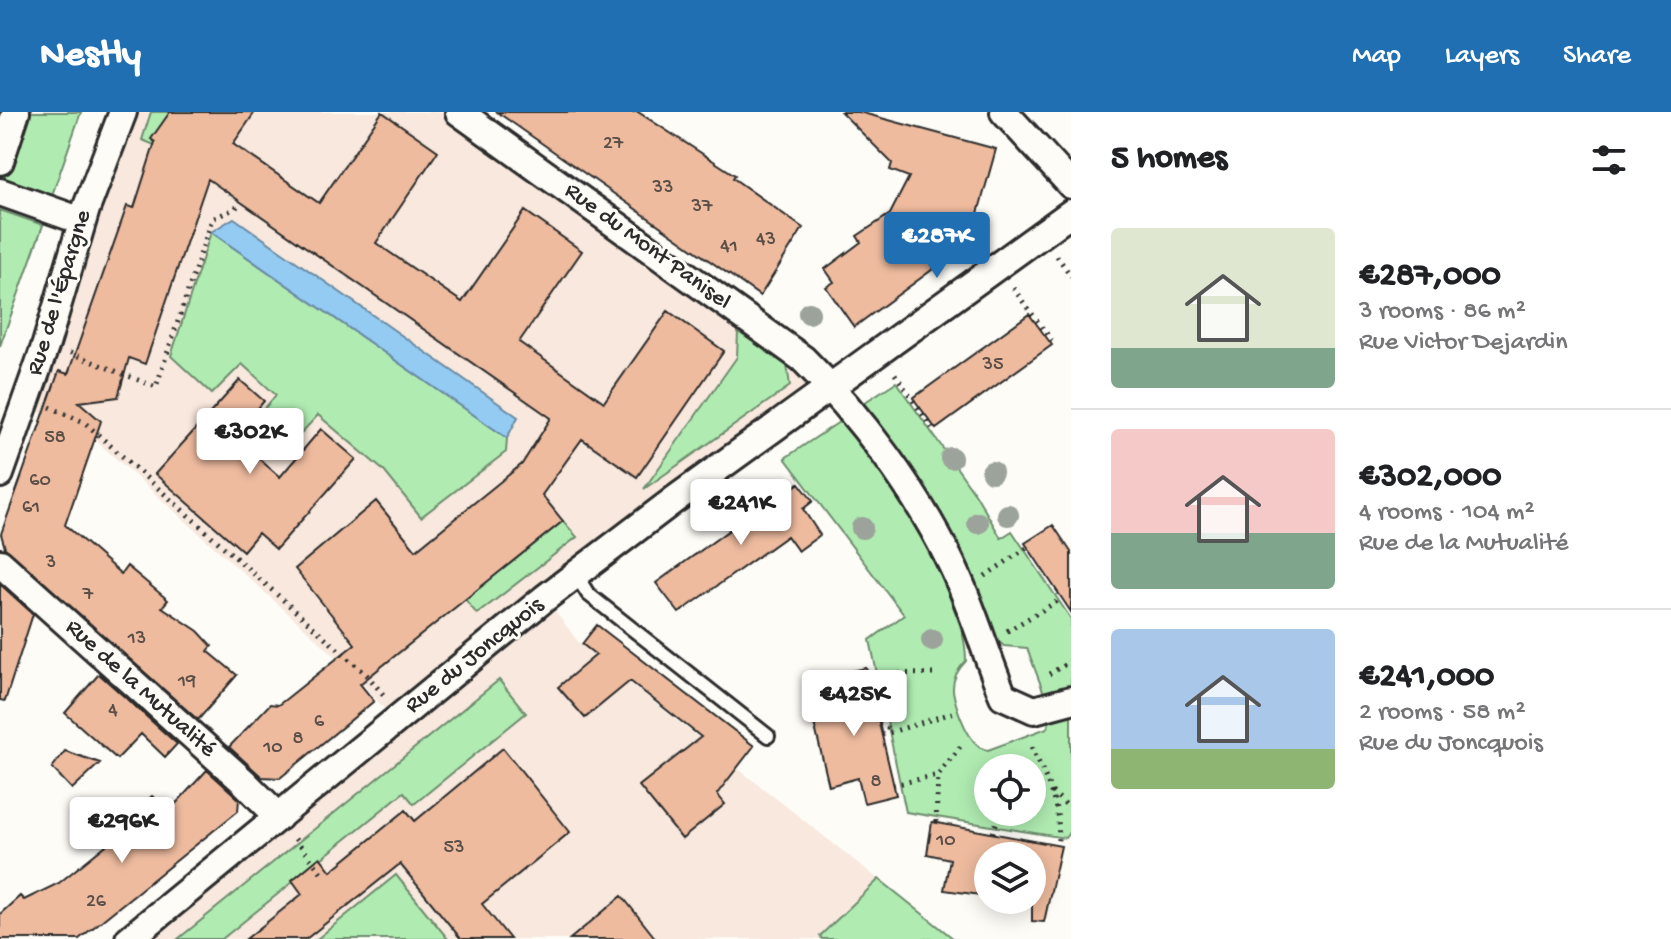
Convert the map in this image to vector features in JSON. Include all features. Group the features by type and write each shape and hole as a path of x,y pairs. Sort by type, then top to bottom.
{"street":[{"path":"0,161 16,112"},
{"name":"Rue de l'Épargne","path":"0,474 46,344 82,221 123,112"},
{"name":"Rue du Mont Panisel","path":"459,112 494,122 803,359 832,387 932,528 952,565 1003,696 1034,710 1071,700"},
{"path":"1004,112 1071,185"},
{"path":"0,192 82,221"},
{"name":"Rue du Joncquois","path":"129,939 576,575 674,500 1071,213"},
{"name":"Rue de la Mutualité","path":"0,563 279,817"}],"lane":[{"path":"576,575 588,594 768,736"}],"path":[{"path":"46,344 156,387 212,219 236,208 240,201"},
{"path":"1057,256 1071,276"},
{"path":"1013,288 1052,341"},
{"path":"895,373 932,428"},
{"path":"28,397 84,422 367,675 401,716"},
{"path":"977,581 1028,547"},
{"path":"1002,634 1062,598"},
{"path":"1049,674 1071,661"},
{"path":"867,673 936,674"},
{"path":"882,735 952,713"},
{"path":"879,724 890,730"},
{"path":"936,822 938,775 963,743"},
{"path":"1032,747 1051,791 1060,832 1057,845"},
{"path":"893,785 938,775"},
{"path":"1051,791 1071,809"},
{"path":"279,817 324,876"},
{"path":"993,833 998,826"},
{"path":"998,826 1000,834"}],"shaded area":[{"path":"123,112 459,112 832,387 546,599 579,643 954,939 129,939 395,721 349,668 83,429 24,406"}],"green space":[{"path":"28,112 81,112 51,198 3,182"},
{"path":"151,112 181,112 157,146 142,140"},
{"path":"0,210 43,225 0,346"},
{"path":"211,232 507,438 506,452 421,517 384,471 318,415 292,443 258,416 276,395 242,364 212,394 171,356"},
{"path":"738,332 787,365 790,386 644,489 737,357"},
{"path":"896,382 976,495 1001,538 1012,531 1071,619 1071,690 1045,696 1027,648 1004,646 993,637 932,506 862,404"},
{"path":"842,420 889,483 915,525 958,620 966,661 956,674 953,691 969,735 981,748 988,750 1047,728 1052,716 1071,707 1071,830 1065,838 992,826 1046,826 1046,754 974,754 974,823 906,812 870,640 904,615 785,458"},
{"path":"563,521 577,537 477,614 465,599"},
{"path":"499,680 526,713 414,804 404,792 222,939 178,939"},
{"path":"396,875 448,939 317,939"},
{"path":"879,879 954,939 822,939 820,936"}],"water":[{"path":"234,218 518,417 507,438 211,232"}],"building":[{"path":"170,112 255,112 233,144 319,203 382,112 438,151 376,243 462,302 525,211 582,251 519,342 604,402 668,311 724,351 637,477 582,439 542,495 563,521 360,684 374,701 280,778 262,777 229,747 270,704 278,705 355,644 295,569 376,501 416,550 522,464 551,418 208,179 145,364 129,358 118,397 79,402 101,421 65,525 121,574 127,566 168,600 162,607 198,631 212,646 208,651 237,675 198,720 5,548 1,534 59,371 68,374 127,206 134,208 155,142 151,139"},
{"path":"497,112 638,112 735,175 733,178 803,228 760,296"},
{"path":"841,112 859,112 996,149 970,242 854,327 826,287 834,282 825,269 861,242 857,236 890,214 909,177 890,170 892,163"},
{"path":"1029,314 1052,345 936,429 913,398"},
{"path":"240,380 264,401 234,437 280,477 321,429 356,459 276,549 258,533 243,551 155,474"},
{"path":"799,483 813,501 803,509 820,535 798,551 787,536 679,613 656,583 787,488 789,491"},
{"path":"1053,525 1071,552 1071,612 1025,543"},
{"path":"0,584 33,614 5,701 0,700"},
{"path":"597,625 754,746 717,794 725,804 682,839 639,786 701,737 630,681 585,718 558,687 596,655 582,644"},
{"path":"866,668 896,795 864,803 858,778 829,786 810,706 839,699 833,675"},
{"path":"99,674 177,744 165,757 141,734 117,759 65,713"},
{"path":"503,748 570,832 482,904 510,939 461,939 400,864 306,939 246,939 302,894 292,880 320,857 331,871 406,810 415,821"},
{"path":"65,751 100,763 72,789 52,768"},
{"path":"207,770 239,799 238,811 79,939 0,939 0,914 20,896 24,900 59,883 106,845 102,840 152,796 169,811"},
{"path":"932,822 1040,842 974,842 974,894 944,890 950,859 927,854"},
{"path":"1046,843 1061,846 1046,913"},
{"path":"622,896 656,939 570,939"},
{"path":"1032,914 1046,914 1044,922 1032,921"}]}
